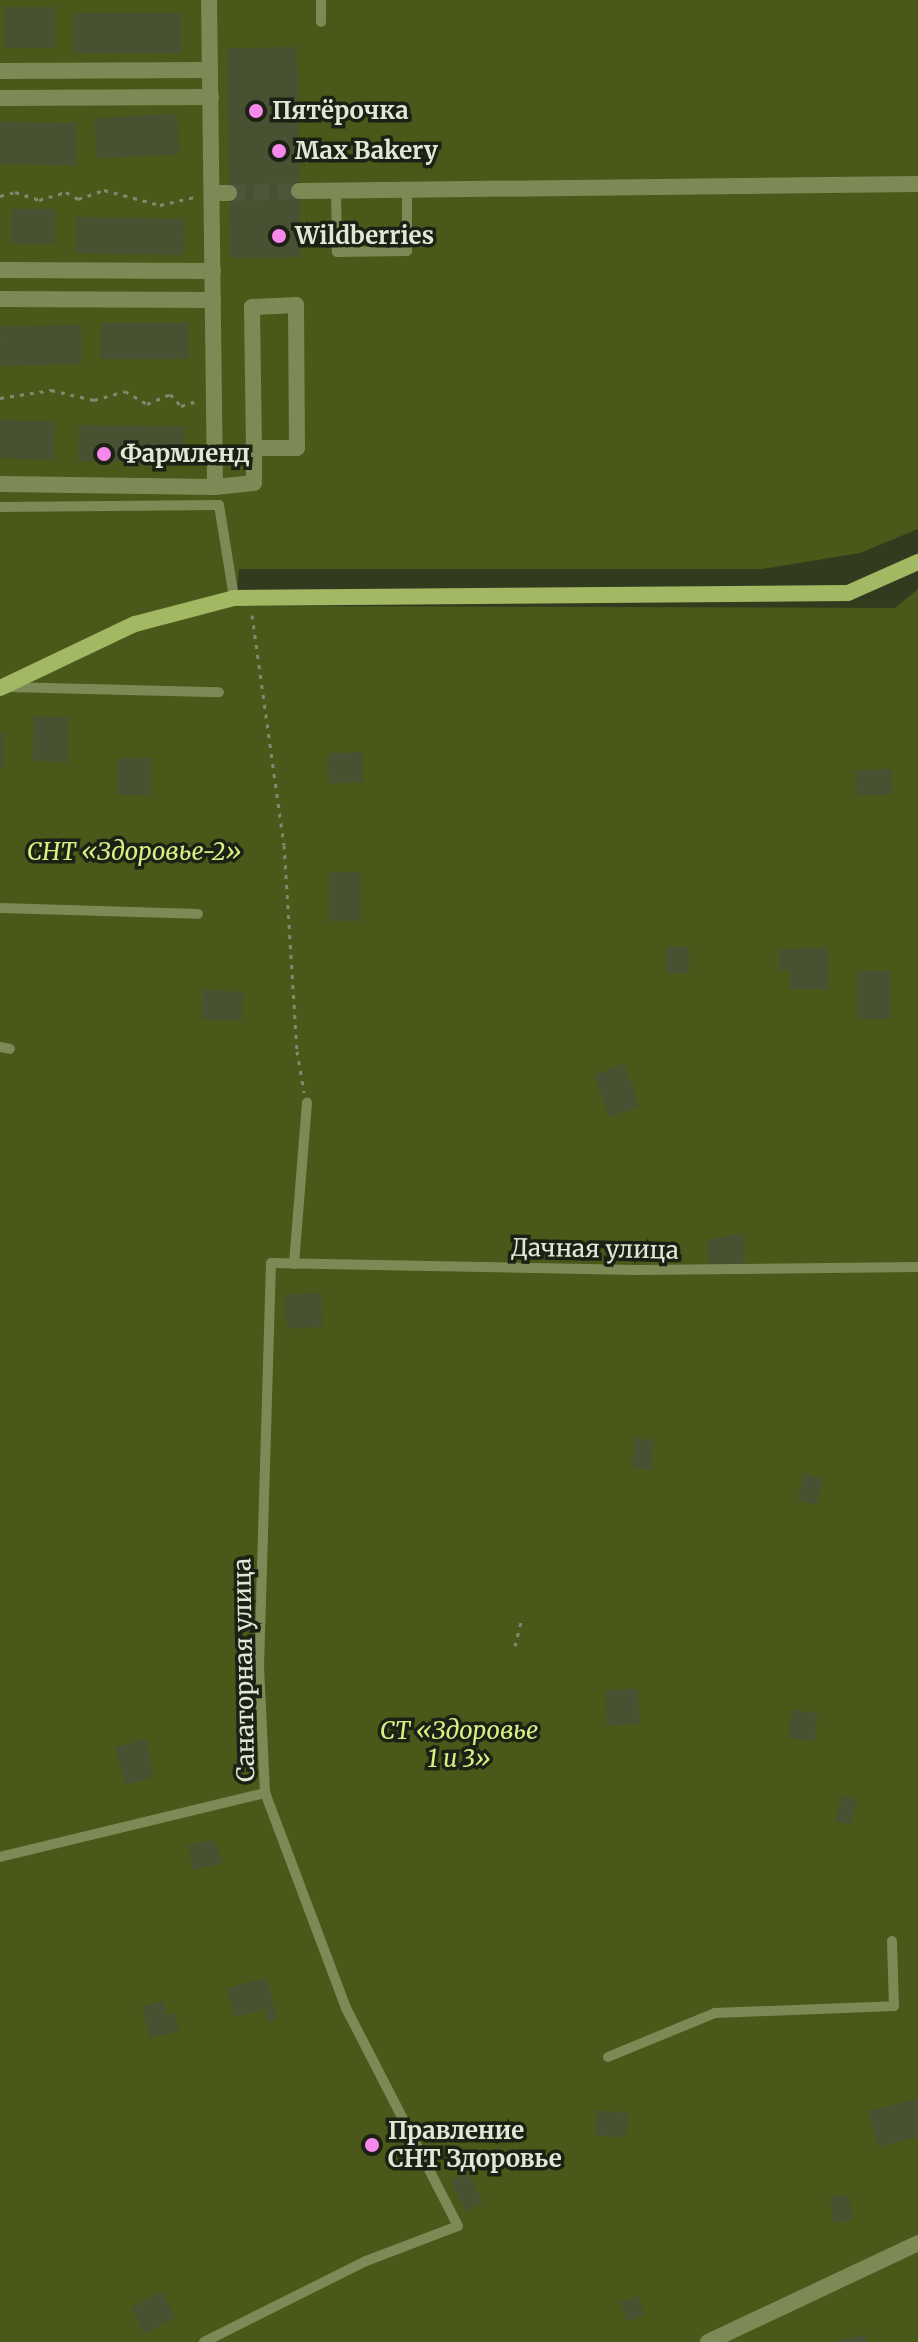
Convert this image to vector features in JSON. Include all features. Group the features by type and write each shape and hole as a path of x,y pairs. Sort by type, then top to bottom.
{"main road":[{"path":"1,687 135,624 234,598 848,593 918,562"}],"street":[{"path":"209,0 211,97 221,193 213,271 215,487"},
{"path":"0,71 210,70"},
{"path":"0,98 211,97"},
{"path":"299,191 918,184"},
{"path":"0,270 213,271"},
{"path":"0,299 213,300"},
{"path":"0,484 215,487 254,483 252,307 296,305 297,448 254,448"},
{"path":"708,2342 918,2243"}],"lane":[{"path":"321,0 321,22"},
{"path":"336,190 337,252 407,251 407,189"},
{"path":"0,507 219,505 234,598"},
{"path":"1,687 219,692"},
{"path":"0,908 198,914"},
{"path":"294,1264 307,1103"},
{"name":"Дачная улица","path":"271,1263 636,1270 918,1267"},
{"name":"Санаторная улица","path":"204,2342 366,2261 458,2226 346,2008 265,1793 259,1668 271,1263"},
{"path":"0,1857 265,1793"},
{"path":"608,2057 715,2013 894,2006 892,1941"}],"path":[{"path":"0,196 15,192 39,200 66,192 78,199 104,190 160,205 221,193"},
{"path":"0,398 51,390 94,400 125,391 147,404 170,394 181,406 214,395"},
{"path":"234,598 251,607 267,707 294,941 297,1051 307,1103"},
{"path":"515,1646 522,1617"}],"green space":[{"path":"0,0 918,0 918,529 860,553 762,569 239,569 236,606 895,608 918,589 918,2342 0,2342"}],"building":[{"path":"5,7 55,7 55,48 5,48"},
{"path":"73,13 181,13 181,53 73,53"},
{"path":"297,47 301,257 231,258 227,48"},
{"path":"177,114 179,154 96,158 94,118"},
{"path":"0,122 77,123 76,165 0,164"},
{"path":"11,209 55,209 55,244 11,244"},
{"path":"76,217 184,219 183,255 75,253"},
{"path":"101,323 189,323 189,359 101,359"},
{"path":"81,325 82,364 1,365 0,326"},
{"path":"0,420 55,422 54,460 0,458"},
{"path":"79,425 185,427 184,463 78,461"},
{"path":"34,716 69,717 67,762 32,761"},
{"path":"0,733 4,733 4,768 0,768"},
{"path":"362,752 363,782 329,783 328,753"},
{"path":"118,758 151,758 151,795 118,795"},
{"path":"891,769 892,794 857,795 856,770"},
{"path":"329,872 361,872 361,921 329,921"},
{"path":"666,947 689,947 689,973 666,973"},
{"path":"828,948 829,989 790,989 790,970 779,970 779,949"},
{"path":"857,971 890,971 890,1019 857,1019"},
{"path":"203,990 243,992 241,1021 201,1019"},
{"path":"624,1064 639,1106 609,1117 594,1075"},
{"path":"743,1233 745,1265 709,1267 707,1240"},
{"path":"321,1293 323,1327 287,1329 285,1295"},
{"path":"635,1438 654,1440 651,1470 632,1468"},
{"path":"804,1474 823,1479 816,1505 797,1500"},
{"path":"638,1689 640,1724 607,1726 605,1691"},
{"path":"792,1710 818,1713 814,1741 789,1738"},
{"path":"147,1738 153,1777 126,1785 115,1747"},
{"path":"842,1796 857,1800 851,1825 835,1821"},
{"path":"213,1840 223,1863 193,1870 188,1845"},
{"path":"267,1978 277,2020 267,2022 264,2009 234,2017 227,1988"},
{"path":"163,2001 166,2015 175,2013 179,2031 149,2038 142,2006"},
{"path":"918,2099 918,2137 878,2147 869,2111"},
{"path":"597,2110 628,2113 625,2138 594,2135"},
{"path":"467,2172 483,2202 466,2211 450,2181"},
{"path":"849,2195 852,2220 833,2222 830,2197"},
{"path":"162,2292 175,2318 144,2334 131,2308"},
{"path":"638,2296 645,2315 627,2321 620,2302"},
{"path":"866,2334 868,2342 837,2342 837,2341"}],"tunnel":[{"path":"229,193 299,191"}],"place":[{"name":"Пятёрочка","path":"256,111"},
{"name":"Max Bakery","path":"279,151"},
{"name":"Wildberries","path":"279,236"},
{"name":"Фармленд","path":"104,454"},
{"name":"Правление СНТ Здоровье","path":"372,2145"}],"park label":[{"name":"СНТ «Здоровье-2»","path":"134,852"},
{"name":"СТ «Здоровье 1 и 3»","path":"459,1745"}]}
